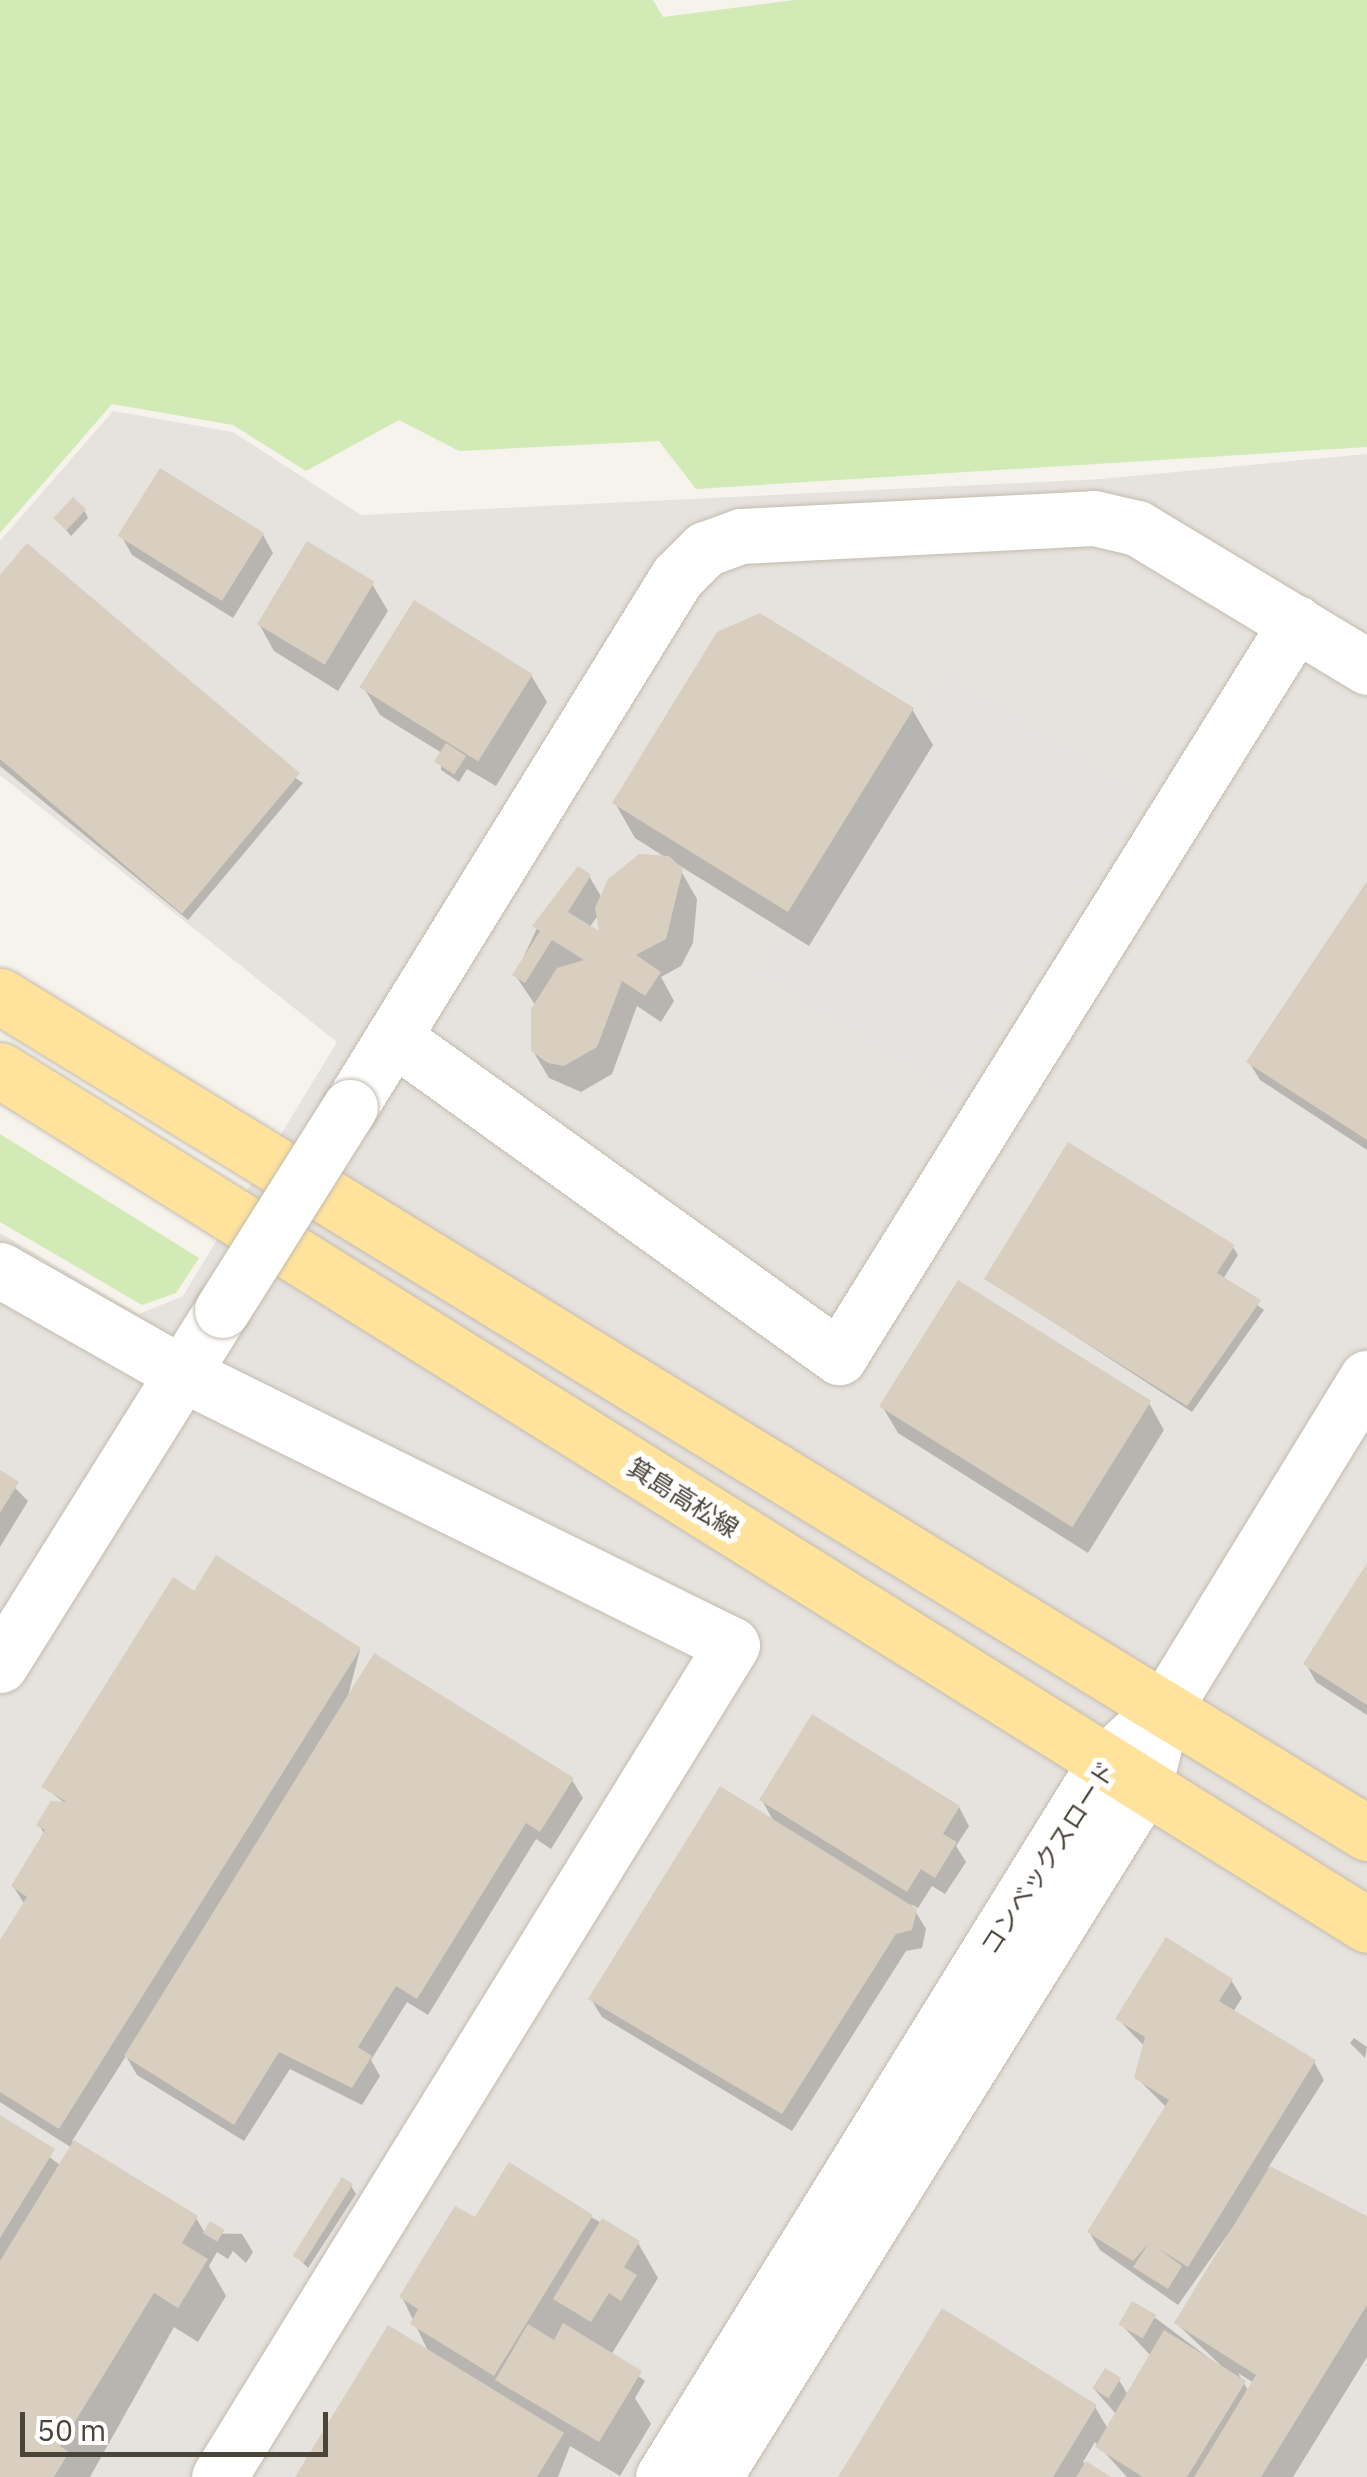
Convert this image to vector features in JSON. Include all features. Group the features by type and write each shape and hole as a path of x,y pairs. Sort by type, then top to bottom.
{"main road":[{"path":"0,996 1367,1833"},
{"name":"箕島高松線","path":"0,1070 1367,1925"}],"street":[{"path":"0,1665 677,578 705,549 741,536 1094,518 1138,528 1367,668"},
{"path":"393,1037 839,1357 1296,623"},
{"path":"0,1270 181,1373 732,1645 219,2477"},
{"name":"コンベックスロード","path":"714,2477 1124,1775 1367,1378"},
{"name":"コンベックスロード","path":"663,2477 1124,1775"}],"shaded area":[{"path":"113,411 233,432 361,515 1101,479 1367,454 1367,2477 0,2477 0,1233 139,1314 183,1296 337,1042 0,775 0,541"},
{"path":"945,670 1143,793 953,1097 755,974"},
{"path":"399,1989 461,2026 364,2187 336,2171 285,2256 78,2131 122,2058 237,2128 280,2058 349,2099 376,2055 364,2047"}],"green space":[{"path":"0,0 653,0 663,17 794,0 1367,0 1367,447 696,489 659,441 459,451 399,420 306,471 233,425 112,404 0,533"},
{"path":"0,1134 199,1258 176,1293 142,1305 0,1222"}],"building":[{"path":"160,468 264,533 222,601 118,536"},
{"path":"73,497 86,509 66,530 53,518"},
{"path":"307,541 375,582 325,665 257,624"},
{"path":"27,543 300,773 182,914 0,759 0,575"},
{"path":"414,600 533,674 478,762 359,687"},
{"path":"760,613 914,708 788,912 612,803 717,632"},
{"path":"446,743 466,756 454,775 434,761"},
{"path":"639,854 669,856 683,869 666,939 636,955 661,972 645,996 622,981 597,1047 564,1066 548,1063 531,1051 531,1009 557,968 584,960 552,940 525,983 512,975 540,931 532,926 578,866 591,875 568,912 599,931 595,908 608,879"},
{"path":"1367,881 1367,1140 1246,1062"},
{"path":"1068,1142 1235,1245 1217,1273 1261,1300 1187,1406 984,1279"},
{"path":"958,1280 1151,1401 1072,1527 879,1406"},
{"path":"0,1470 19,1482 0,1513"},
{"path":"216,1555 361,1648 59,2129 0,2092 0,1940 27,1897 11,1886 45,1830 36,1825 51,1801 67,1802 41,1787 173,1577 194,1591"},
{"path":"1367,1563 1367,1705 1303,1664"},
{"path":"374,1653 574,1778 540,1832 526,1823 417,1999 396,1986 358,2047 372,2056 352,2088 279,2052 234,2125 124,2056"},
{"path":"812,1714 960,1806 943,1834 957,1842 935,1878 921,1869 907,1892 759,1800"},
{"path":"720,1786 917,1909 912,1930 896,1934 782,2114 588,1999"},
{"path":"1166,1937 1233,1979 1219,2001 1316,2060 1188,2267 1159,2249 1182,2266 1168,2289 1133,2267 1149,2243 1133,2261 1087,2232 1169,2100 1134,2078 1145,2037 1115,2019"},
{"path":"0,2115 55,2149 0,2238"},
{"path":"74,2140 198,2216 182,2243 208,2259 178,2308 154,2293 60,2446 69,2452 54,2477 0,2477 0,2261"},
{"path":"509,2162 593,2215 494,2376 410,2324 418,2309 399,2297 455,2206 475,2217"},
{"path":"1270,2166 1367,2216 1367,2305 1261,2477 1194,2477 1256,2375 1174,2323"},
{"path":"342,2177 353,2184 304,2263 293,2256"},
{"path":"602,2218 640,2241 624,2267 637,2275 621,2301 609,2293 591,2322 553,2299"},
{"path":"210,2221 225,2230 217,2242 203,2233"},
{"path":"1132,2301 1156,2315 1143,2338 1118,2324"},
{"path":"942,2308 1097,2405 1053,2477 838,2477"},
{"path":"563,2323 642,2371 599,2442 495,2380 528,2324 554,2340"},
{"path":"388,2325 564,2433 537,2477 295,2477"},
{"path":"1164,2330 1246,2381 1187,2477 1143,2477 1095,2447"},
{"path":"1105,2368 1121,2378 1108,2398 1092,2388"},
{"path":"1086,2461 1111,2477 1076,2477"}]}
